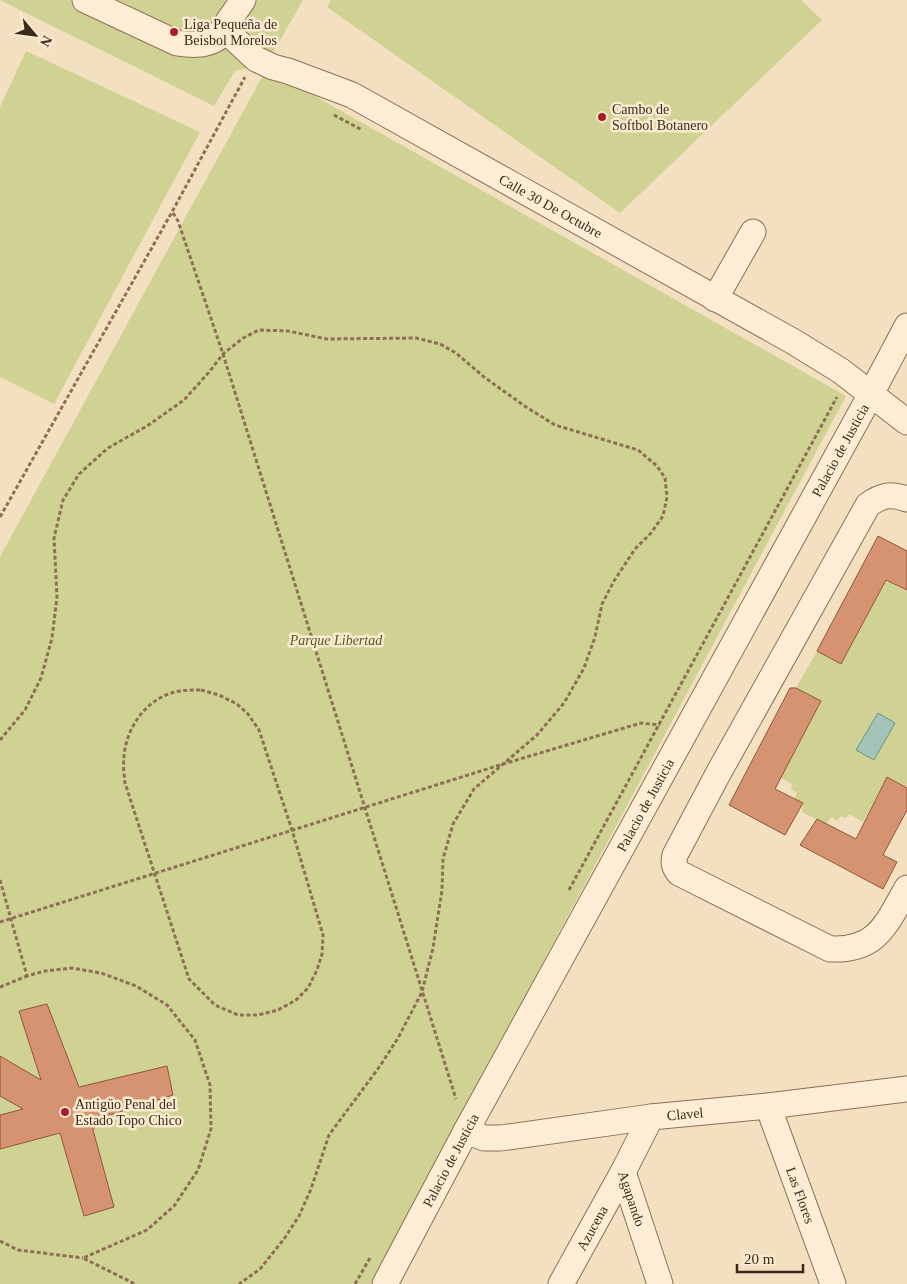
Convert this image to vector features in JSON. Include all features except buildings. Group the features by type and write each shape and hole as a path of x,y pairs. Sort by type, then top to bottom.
{"street":[{"path":"85,0 177,43 192,46 210,43 216,39 243,0"},
{"name":"Calle 30 De Octubre","path":"224,30 256,59 272,67 288,71 352,95 794,342 841,371 907,422"},
{"path":"715,299 752,232"},
{"name":"Palacio de Justicia","path":"384,1284 907,326"},
{"path":"907,499 889,495 878,497 868,505 719,772 675,855 674,868 679,873 830,949 846,950 860,947 869,941 886,923 907,888"},
{"name":"Clavel","path":"466,1131 484,1138 500,1138 651,1117 768,1106 907,1089"},
{"name":"Las Flores","path":"768,1106 833,1284"},
{"name":"Agapando","path":"651,1117 623,1172 660,1284"},
{"name":"Azucena","path":"561,1284 623,1172"}],"path":[{"path":"0,517 172,212 245,77 249,73"},
{"path":"326,111 370,134"},
{"path":"172,212 178,221 223,354 466,1131"},
{"path":"0,740 24,710 41,678 52,638 57,597 54,538 63,500 79,474 108,448 146,426 184,400 210,372 223,354 243,338 259,330 288,332 327,339 416,338 440,344 456,354 484,378 555,425 638,450 657,466 665,478 667,497 663,516 651,533 635,549 614,581 602,604 595,637 584,668 564,703 537,735 474,789 453,824 443,859 442,890 433,948 422,992 398,1038 380,1066 329,1135 311,1189 299,1216 284,1239 260,1269 240,1284"},
{"path":"564,899 837,398 838,392"},
{"path":"201,690 219,695 238,704 259,730 292,830 323,935 322,954 318,970 308,988 296,1000 278,1010 258,1015 238,1015 215,1005 189,979 125,783 123,757 128,737 138,717 150,705 165,695 180,691 201,690"},
{"path":"0,922 364,807 641,723 659,724 683,737"},
{"path":"0,880 27,976"},
{"path":"0,987 45,971 72,968 102,973 136,986 167,1005 195,1040 210,1085 211,1129 198,1170 174,1206 147,1230 83,1258"},
{"path":"456,1099 460,1091"},
{"path":"0,1241 18,1250 83,1258 135,1284"},
{"path":"356,1284 374,1249"}],"green space":[{"name":"Liga Pequeña de Beisbol Morelos","path":"0,0 303,0 267,63 235,71 214,106"},
{"name":"Cambo de Softbol Botanero","path":"331,0 801,0 822,20 620,213 327,7"},
{"path":"26,51 200,132 54,404 0,377 0,107"},
{"name":"Parque Libertad","path":"262,77 304,90 846,396 371,1284 0,1284 0,557"},
{"path":"886,580 907,591 907,786 887,777 863,822 849,814 846,818 841,816 837,821 832,817 826,824 802,812 803,803 794,799 797,793 791,789 792,784 780,777 796,688 817,651 841,664"}],"water":[{"path":"878,713 895,723 874,760 856,750"}],"place":[{"name":"Liga Pequeña de Beisbol Morelos","path":"174,32"},
{"name":"Cambo de Softbol Botanero","path":"602,117"},
{"name":"Antigüo Penal del Estado Topo Chico","path":"65,1112"}]}
